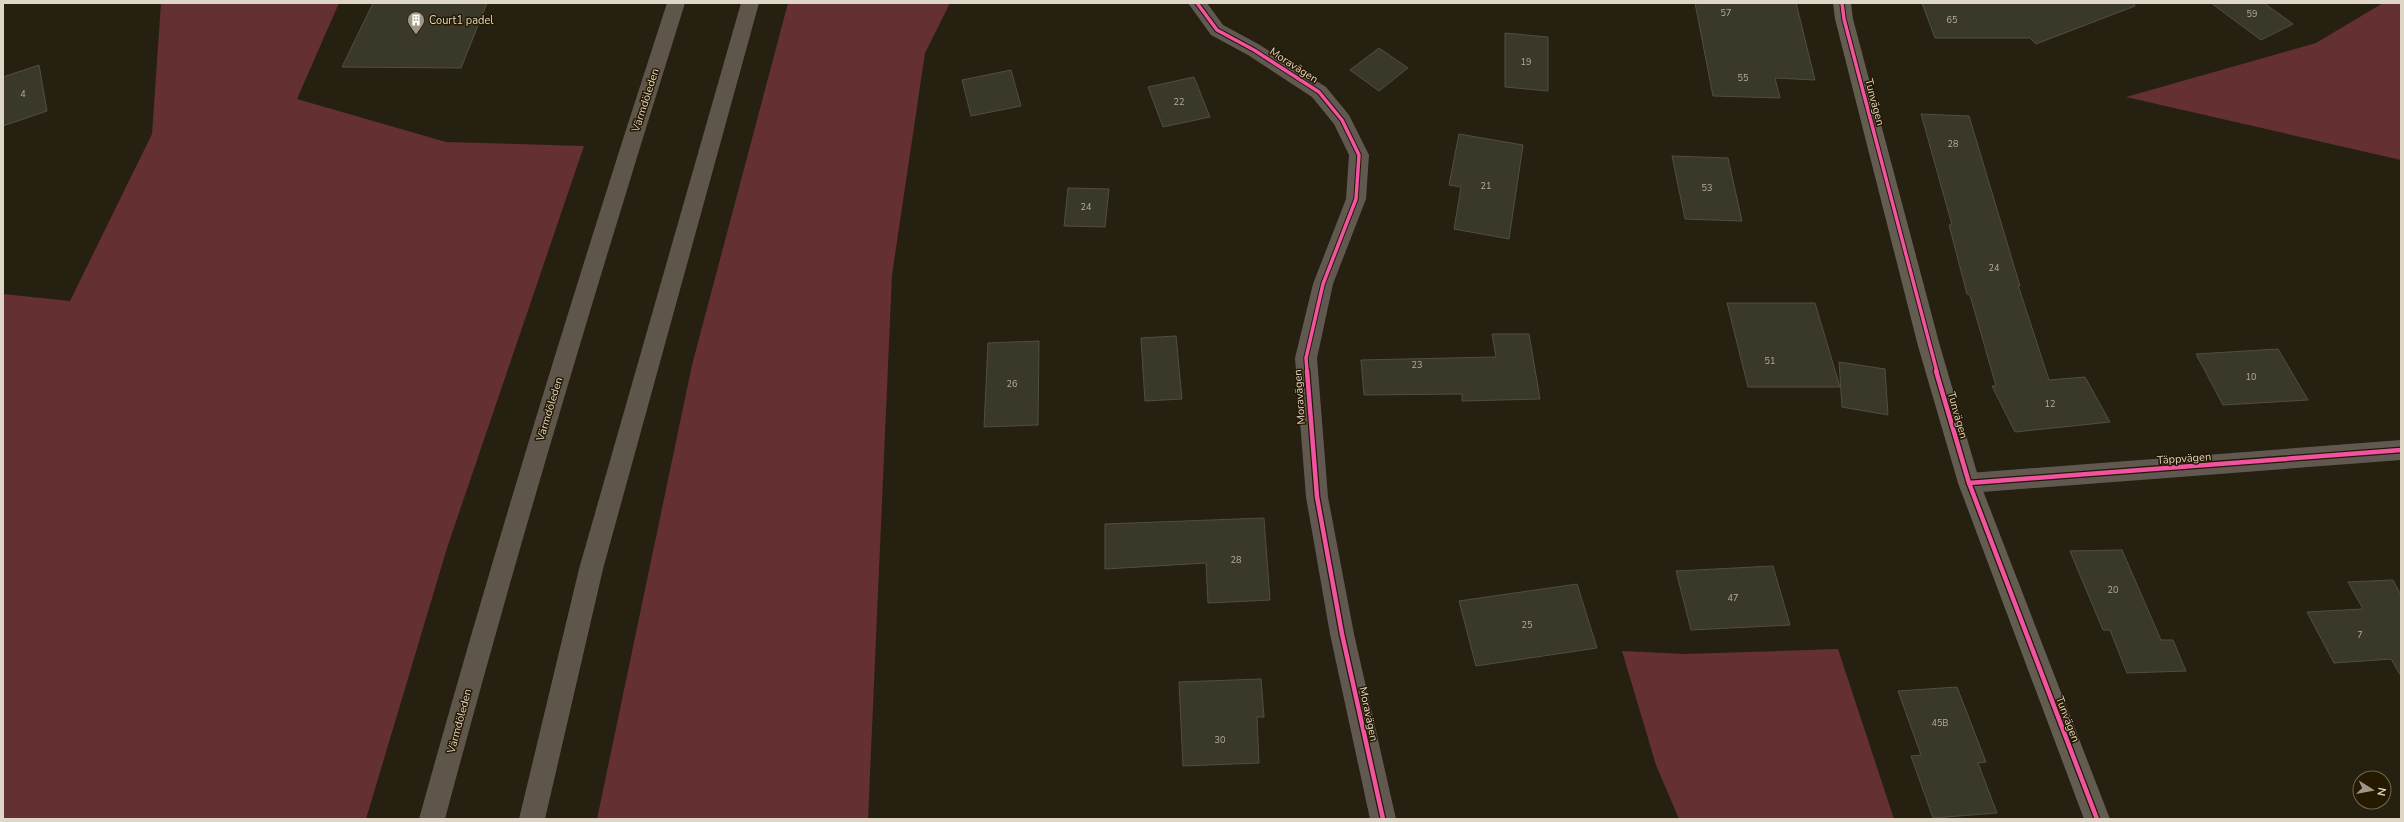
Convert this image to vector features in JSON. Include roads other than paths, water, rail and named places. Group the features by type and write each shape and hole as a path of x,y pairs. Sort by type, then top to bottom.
{"highway":[{"name":"Värmdöleden","path":"432,819 486,620 599,242 676,3"},
{"path":"532,819 591,569 750,3"}],"street":[{"name":"Moravägen","path":"1198,3 1217,30 1254,50 1319,92 1342,120 1359,155 1356,199 1323,284 1306,358 1317,497 1342,634 1382,819"},
{"name":"Tunvägen","path":"1842,3 1844,19 1927,339 1969,483 2097,819"},
{"name":"Täppvägen","path":"1969,483 2401,450"}],"place":[{"name":"Court1 padel","path":"416,35"}]}
